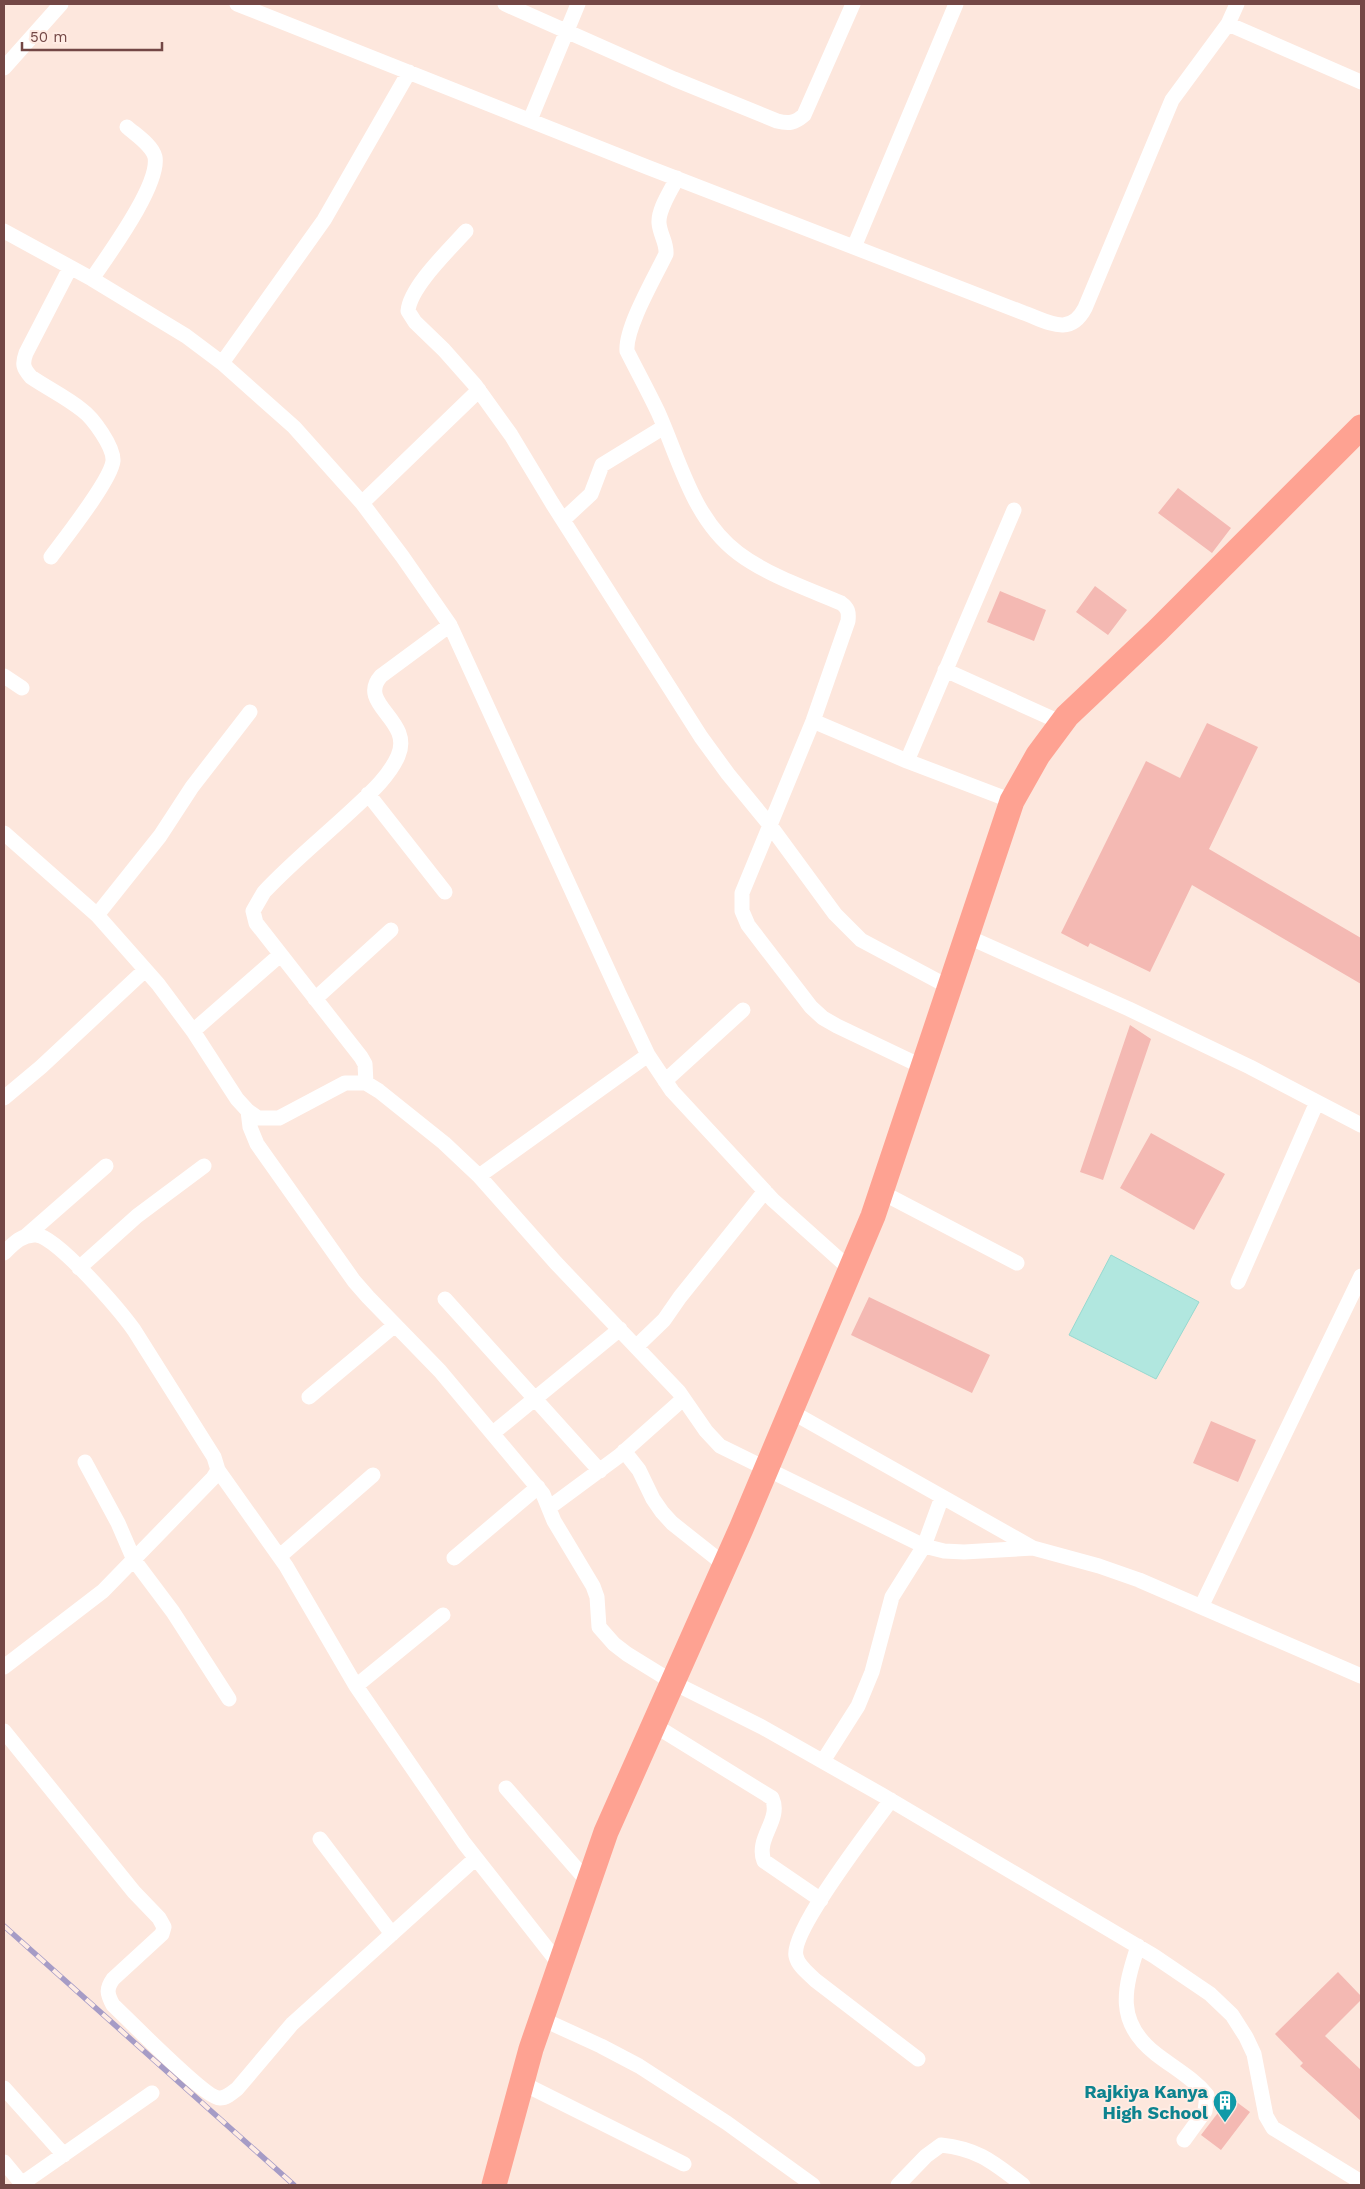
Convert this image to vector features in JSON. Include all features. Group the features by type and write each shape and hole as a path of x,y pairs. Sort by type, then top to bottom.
{"highway":[{"path":"494,2185 542,2019 606,1832 725,1565 881,1192 1012,800 1038,755 1062,723 1361,427"}],"street":[{"path":"4,68 61,4"},
{"path":"237,4 854,248 1056,325 1066,326 1075,323 1085,308 1172,100 1228,24 1237,4"},
{"path":"505,4 692,86 777,121 788,123 797,122 804,115 853,4"},
{"path":"530,120 578,4"},
{"path":"854,248 956,4"},
{"path":"1228,24 1361,82"},
{"path":"222,363 324,220 409,72"},
{"path":"92,279 140,205 155,169 155,156 151,148 127,127"},
{"path":"677,178 660,217 659,225 667,247 666,254 631,328 626,343 626,351 664,427 680,466 707,522 727,544 745,558 847,607 848,621 813,721 742,893 742,911 748,925 792,985 823,1018 922,1067"},
{"path":"4,231 92,279 186,336 222,363 294,427 362,503 450,625 648,1055 665,1081 765,1191 850,1269"},
{"path":"466,231 417,288 409,302 408,311 415,322 444,350 479,390 511,435 701,737 728,774 769,824 835,914 861,940 949,988"},
{"path":"51,557 102,485 112,468 113,458 103,436 91,418 78,407 31,376 25,370 23,363 26,353 70,268"},
{"path":"362,503 479,390"},
{"path":"563,520 591,494 602,466 664,427"},
{"path":"907,762 1014,510"},
{"path":"366,1083 365,1064 280,955 256,923 253,916 256,903 264,892 368,794 394,765 401,748 402,738 398,727 376,698 373,690 375,682 450,625"},
{"path":"945,670 1062,723"},
{"path":"4,676 22,688"},
{"path":"97,915 160,836 192,787 250,712"},
{"path":"813,721 907,762 1012,800"},
{"path":"368,794 445,892"},
{"path":"4,833 97,915 145,970 193,1031 237,1099 248,1111 258,1118 280,1118 345,1083 366,1083 379,1091 423,1125 479,1176 556,1263 637,1346 684,1399 706,1431 720,1446 924,1546 944,1551 964,1552 1033,1548"},
{"path":"315,999 390,930"},
{"path":"966,936 1129,1009 1361,1125"},
{"path":"193,1031 280,955"},
{"path":"4,1098 145,970"},
{"path":"665,1081 743,1010"},
{"path":"479,1176 648,1055"},
{"path":"1238,1282 1317,1102"},
{"path":"248,1111 250,1127 257,1144 354,1281 440,1371 538,1487 550,1507 554,1521 594,1586 599,1626 614,1644 674,1682 762,1727 891,1800 1138,1946 1210,1994 1232,2016 1246,2037 1254,2054 1266,2116 1273,2128 1361,2182"},
{"path":"4,1253 106,1166"},
{"path":"80,1268 137,1216 204,1166"},
{"path":"637,1346 672,1310 680,1297 765,1191"},
{"path":"881,1192 1017,1263"},
{"path":"26,1236 37,1235 47,1238 80,1268 124,1316 214,1457 218,1470 280,1556 356,1686 476,1858 560,1965"},
{"path":"1201,1607 1361,1276"},
{"path":"445,1299 600,1471"},
{"path":"309,1398 395,1325"},
{"path":"493,1433 620,1329"},
{"path":"550,1507 600,1471 684,1399"},
{"path":"790,1411 1033,1548 1100,1566 1361,1676"},
{"path":"624,1451 638,1470 662,1512 672,1523 725,1565"},
{"path":"85,1462 118,1523 134,1560 173,1612 228,1699"},
{"path":"4,1667 103,1591 213,1478 218,1470"},
{"path":"280,1556 373,1475"},
{"path":"454,1558 538,1487"},
{"path":"823,1761 858,1706 872,1672 892,1597 924,1546 942,1497"},
{"path":"356,1686 442,1615"},
{"path":"654,1725 772,1798 776,1805 774,1817 762,1843 761,1853 764,1861 821,1900"},
{"path":"4,1731 134,1892 159,1918 164,1927 162,1934 113,1979 108,1987 108,1996 112,2005 210,2096 219,2098 228,2096 237,2090 292,2024 476,1858"},
{"path":"506,1788 589,1883"},
{"path":"891,1800 801,1931 796,1946 796,1956 800,1965 814,1980 918,2059"},
{"path":"320,1839 392,1934"},
{"path":"1138,1946 1128,1977 1126,2014 1130,2023 1154,2053 1198,2084 1208,2095 1205,2111 1184,2140"},
{"path":"542,2019 639,2066 727,2123 813,2185"},
{"path":"522,2083 684,2164"},
{"path":"4,2088 64,2155"},
{"path":"4,2162 22,2185 152,2094"},
{"path":"898,2185 926,2156 941,2145 956,2146 984,2156 1023,2185"}],"water":[{"path":"1111,1255 1199,1302 1156,1379 1069,1335"}],"building":[{"path":"1178,488 1231,528 1212,553 1158,513"},
{"path":"1095,586 1127,610 1108,635 1076,612"},
{"path":"1000,591 1046,610 1034,641 987,622"},
{"path":"1207,723 1258,747 1209,849 1361,938 1361,984 1192,885 1150,972 1090,943 1088,947 1061,933 1146,761 1180,778"},
{"path":"1130,1025 1151,1039 1103,1180 1080,1172"},
{"path":"1151,1133 1225,1174 1194,1230 1120,1188"},
{"path":"869,1297 990,1355 972,1393 851,1335"},
{"path":"1211,1421 1256,1440 1238,1482 1193,1463"},
{"path":"1338,1972 1361,1996 1361,2000 1325,2036 1361,2070 1361,2121 1300,2066 1303,2063 1275,2034"},
{"name":"Rajkiya Kanya High School","path":"1230,2097 1250,2112 1221,2150 1201,2135"}],"railway":[{"path":"4,1926 294,2185"}],"place":[{"name":"Rajkiya Kanya High School","path":"1225,2123"}]}
